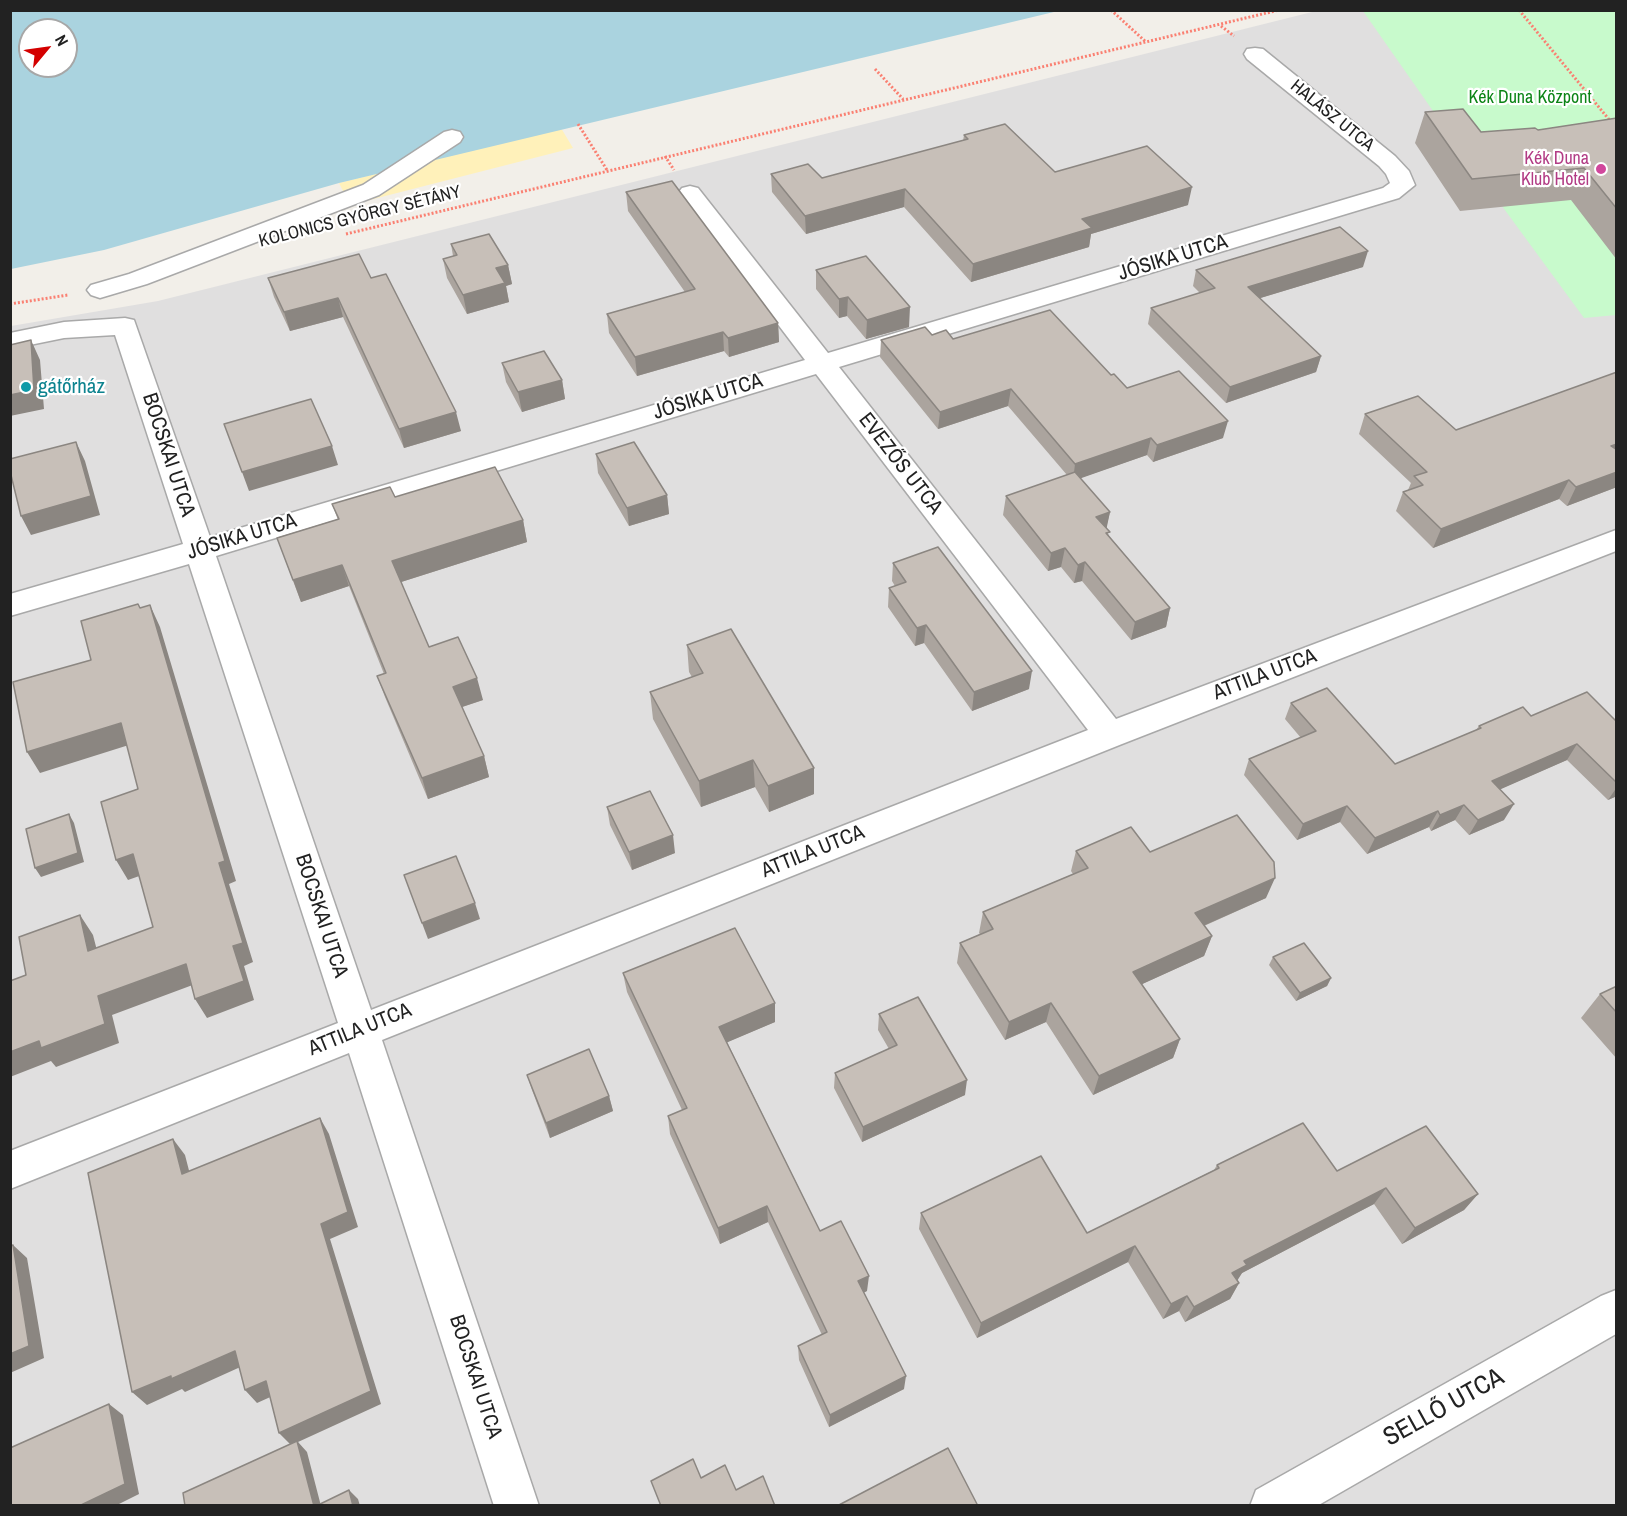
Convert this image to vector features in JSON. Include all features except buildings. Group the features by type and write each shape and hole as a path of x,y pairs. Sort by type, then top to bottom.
{"street":[{"name":"HALÁSZ UTCA","path":"1255,54 1387,161 1397,171 1402,185"},
{"path":"100,290 138,279 371,190 452,137"},
{"name":"JÓSIKA UTCA","path":"10,605 1390,193 1402,185"},
{"name":"EVEZŐS UTCA","path":"690,193 1110,735"},
{"name":"BOCSKAI UTCA","path":"10,341 64,330 125,326 385,1102 517,1506"},
{"name":"ATTILA UTCA","path":"10,1170 359,1030 1110,735 1617,540"},
{"name":"SELLŐ UTCA","path":"1272,1506 1617,1311"}],"path":[{"path":"1111,10 1147,43"},
{"name":"KOLONICS GYÖRGY SÉTÁNY","path":"345,235 607,170 1279,10"},
{"path":"1519,10 1617,128"},
{"path":"875,69 903,100"},
{"path":"578,124 607,170"}],"shaded area":[{"path":"1316,11 1616,11 1616,1505 11,1506 11,326 158,301"}],"sand":[{"path":"561,128 573,148 350,205 339,183"}],"green space":[{"name":"Kék Duna Központ","path":"1363,11 1616,11 1616,315 1584,318 1447,131"}],"water":[{"path":"11,11 1058,11 339,183 104,250 11,269"}],"place":[{"name":"Kék Duna Klub Hotel","path":"1601,169"},
{"name":"gátőrház","path":"26,387"}]}
